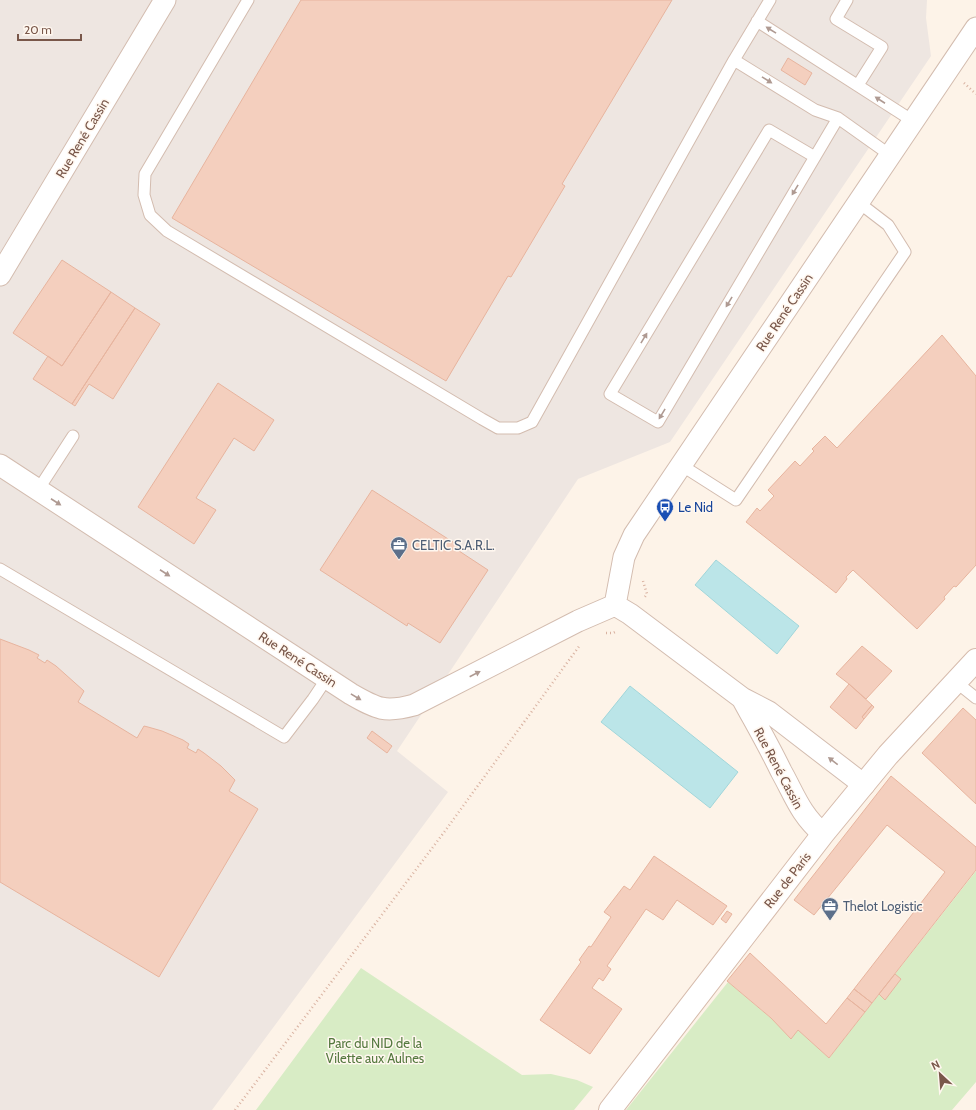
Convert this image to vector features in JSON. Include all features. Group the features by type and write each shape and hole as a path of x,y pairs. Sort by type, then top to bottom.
{"street":[{"name":"Rue René Cassin","path":"0,275 165,0"},
{"name":"Rue René Cassin","path":"615,605 624,557 634,535 976,28"},
{"name":"Rue René Cassin","path":"0,465 327,678 372,706 385,710 398,709 414,705 578,621 615,605"},
{"name":"Rue René Cassin","path":"615,605 638,620 742,698 769,712 864,785"},
{"name":"Rue de Paris","path":"610,1110 823,834 888,755 976,660"},
{"name":"Rue René Cassin","path":"742,698 799,807 812,825 823,834"}],"lane":[{"path":"248,0 145,174 144,195 150,215 167,231 498,428 518,428 532,422 734,60 770,0"},
{"path":"847,0 836,19 882,47 858,85"},
{"path":"757,21 913,121"},
{"path":"734,60 815,110 838,118 890,155"},
{"path":"815,157 769,130 610,394 658,422 815,157 838,118"},
{"path":"681,464 736,500 905,252 888,225 858,202"},
{"path":"38,490 73,436"},
{"path":"0,569 284,737 314,699 327,678"},
{"path":"956,682 976,698"}],"path":[{"path":"599,633 612,633 617,631 626,634 638,620"},
{"path":"234,1110 444,831 582,642"}],"shaded area":[{"path":"0,0 927,0 926,18 931,56 670,442 578,479 397,751 448,792 212,1110 0,1110"}],"green space":[{"path":"976,871 976,1082 952,1110 626,1110 728,982 771,1018 791,1038 798,1030 829,1058"},
{"name":"Parc du NID de la Vilette aux Aulnes","path":"361,968 522,1075 551,1074 577,1080 593,1087 574,1110 256,1110"}],"water":[{"path":"716,560 799,626 777,654 695,585"},
{"path":"630,686 738,772 710,808 601,722"}],"building":[{"path":"301,0 672,0 562,184 565,186 511,277 508,276 446,381 172,218"},
{"path":"788,58 812,73 805,85 781,70"},
{"path":"62,260 111,292 62,366 13,333"},
{"path":"111,292 135,308 72,404 33,379 48,356 62,366"},
{"path":"135,308 160,324 113,399 89,384 75,406 72,404"},
{"path":"942,335 976,376 976,565 956,587 954,586 944,597 945,599 917,629 853,570 846,577 847,579 836,593 746,522 757,508 760,511 774,496 768,490 795,461 800,466 814,451 812,449 825,436 837,448"},
{"path":"218,383 274,420 254,451 234,438 196,498 216,510 194,544 138,507"},
{"name":"CELTIC S.A.R.L.","path":"372,490 459,546 456,549 488,570 440,643 408,623 407,626 320,570"},
{"path":"0,639 29,650 39,655 37,658 45,663 47,660 56,666 84,691 78,702 137,738 144,726 162,731 183,740 189,744 187,748 196,753 198,749 221,766 235,780 229,791 258,809 159,977 0,882"},
{"path":"862,646 892,671 866,699 836,674"},
{"path":"849,684 872,705 862,717 864,719 856,729 830,707"},
{"path":"872,705 874,707 864,719 862,717"},
{"path":"963,708 976,720 976,804 922,753"},
{"path":"372,731 392,746 387,753 367,738"},
{"path":"891,776 976,847 976,870 872,1003 854,989 945,872 887,825 814,915 794,900"},
{"path":"654,856 727,906 713,925 677,900 663,920 646,909 607,966 611,969 603,981 599,978 592,988 622,1009 590,1054 540,1020 581,962 579,960 589,946 591,947 611,917 604,912 624,886 630,890"},
{"path":"727,911 732,914 726,923 721,919"},
{"path":"750,953 826,1024 847,998 865,1012 829,1058 798,1030 791,1039 771,1018 727,981"},
{"path":"895,974 901,979 885,1000 879,994"},
{"path":"854,989 872,1003 865,1012 847,998"}],"place":[{"name":"Le Nid","path":"665,522"},
{"name":"CELTIC S.A.R.L.","path":"399,560"},
{"name":"Thelot Logistic","path":"830,921"}]}
